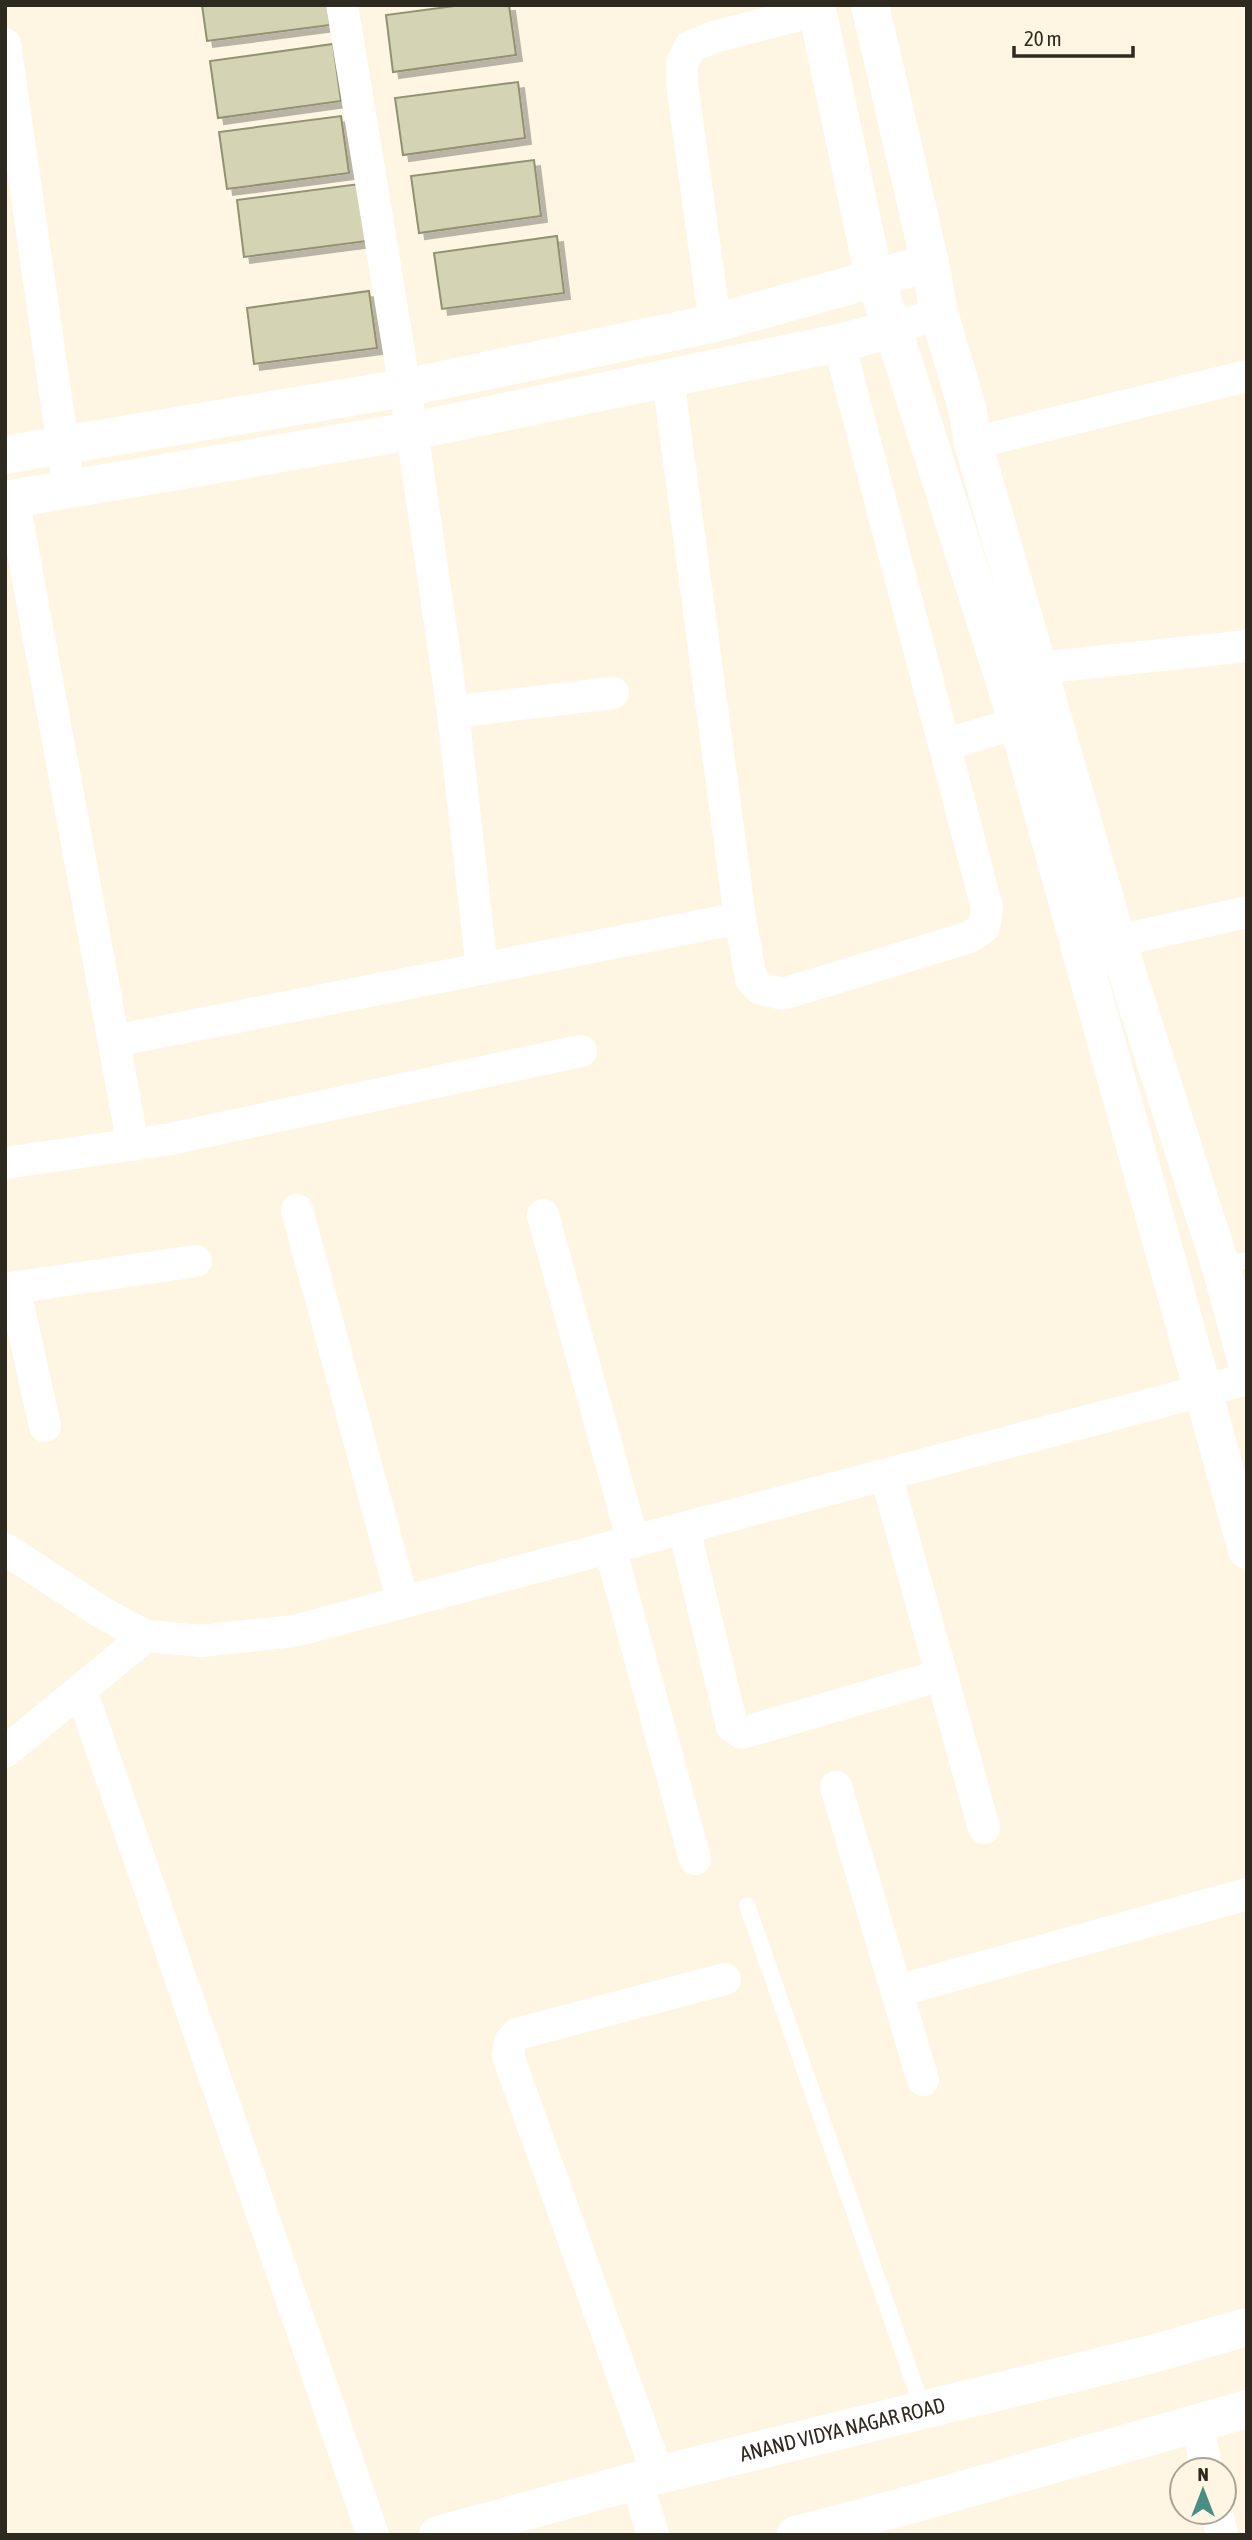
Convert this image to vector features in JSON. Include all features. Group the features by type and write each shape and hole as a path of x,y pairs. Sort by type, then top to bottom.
{"street":[{"path":"342,5 412,431 453,712 482,968"},
{"path":"870,5 930,263 939,313 967,408 973,443 1039,668 1035,718 1204,1390 1247,1550"},
{"path":"715,323 682,84 682,63 690,47 714,37 817,7 874,278 1234,1264 1247,1363"},
{"path":"5,44 69,489"},
{"path":"5,455 404,388 715,323 930,263"},
{"path":"133,1145 9,499 412,431 839,343 893,329 939,313"},
{"path":"668,378 740,918 751,979 761,989 783,994 970,937 984,927 987,908 839,343"},
{"path":"973,443 1247,376"},
{"path":"1039,668 1247,646"},
{"path":"453,712 613,693"},
{"path":"944,745 1035,718"},
{"path":"1117,941 1247,912"},
{"path":"114,1041 740,918"},
{"path":"5,1163 184,1136 581,1051"},
{"path":"297,1210 403,1602"},
{"path":"543,1215 695,1859"},
{"path":"46,1426 10,1288 196,1261"},
{"path":"5,1549 101,1612 146,1636 201,1641 294,1631 1247,1379"},
{"path":"886,1475 984,1828"},
{"path":"684,1528 732,1726 742,1733 942,1675"},
{"path":"5,1752 146,1636"},
{"path":"81,1690 373,2535"},
{"path":"836,1787 923,2080"},
{"path":"897,1991 1247,1894"},
{"path":"653,2535 647,2478 508,2056 510,2042 517,2034 725,1979"},
{"name":"ANAND VIDYA NAGAR ROAD","path":"438,2535 647,2478 1156,2353 1247,2327"},
{"path":"796,2535 1247,2409"},
{"path":"1197,2423 1205,2456"}],"lane":[{"path":"747,1905 923,2409"}],"building":[{"path":"202,5 327,5 330,25 207,41"},
{"path":"462,5 509,5 516,55 393,72 386,15"},
{"path":"333,44 341,101 218,118 210,61"},
{"path":"518,82 525,138 403,155 395,98"},
{"path":"341,116 349,173 227,189 219,132"},
{"path":"534,160 541,216 419,233 411,176"},
{"path":"359,184 367,241 244,257 237,200"},
{"path":"557,236 564,293 442,309 434,253"},
{"path":"369,291 377,348 254,364 247,308"}]}
